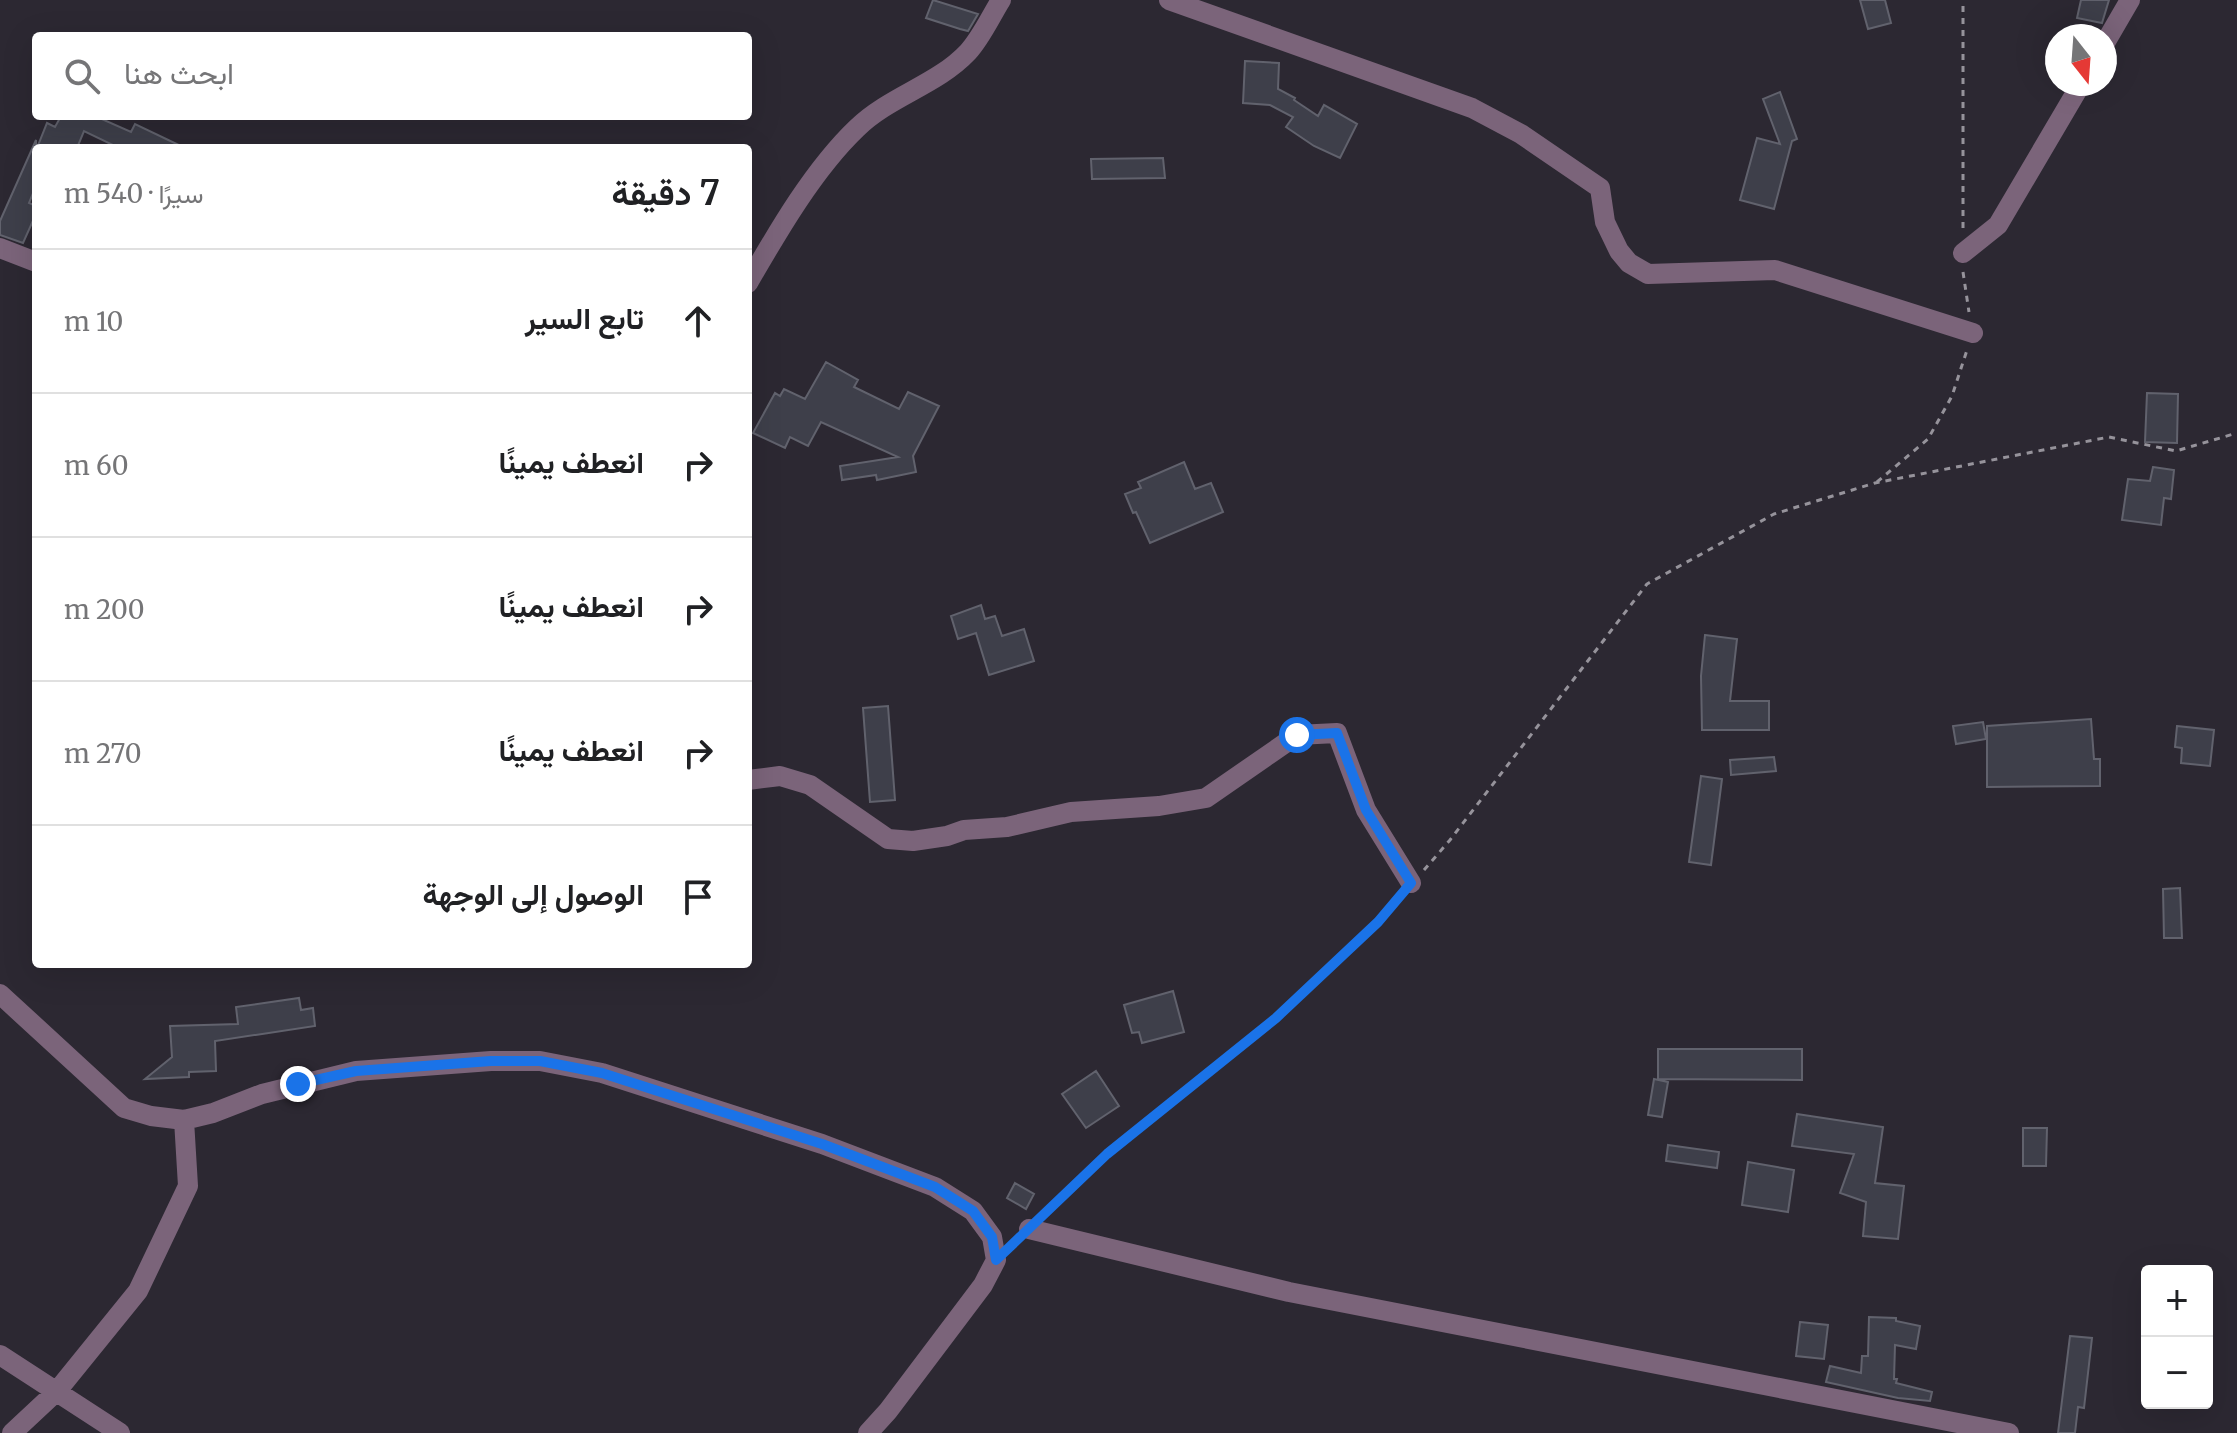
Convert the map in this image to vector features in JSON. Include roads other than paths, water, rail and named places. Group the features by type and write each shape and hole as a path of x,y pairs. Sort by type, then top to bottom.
{"street":[{"path":"752,276 822,170 857,127 891,102 935,79 969,51 1001,0"},
{"path":"1169,0 1472,108 1521,134 1600,188 1605,222 1619,251 1629,263 1648,274 1775,270 1973,333"},
{"path":"2116,24 2130,0"},
{"path":"1963,253 1998,225 2074,96"},
{"path":"0,248 32,260"},
{"path":"752,780 780,776 810,785 888,839 913,841 964,830 1007,827 1071,812 1159,806 1206,798 1297,735 1337,733 1366,810 1411,883"},
{"path":"0,994 124,1108 151,1116 184,1120 213,1113 262,1094 356,1071 491,1061 540,1061 602,1073 808,1139 935,1187 973,1211 992,1237 996,1260 983,1285 868,1433"},
{"path":"12,1433 57,1391 138,1291 188,1186 184,1120"},
{"path":"1029,1229 1289,1292 2009,1433"},
{"path":"0,1355 120,1433"}]}
